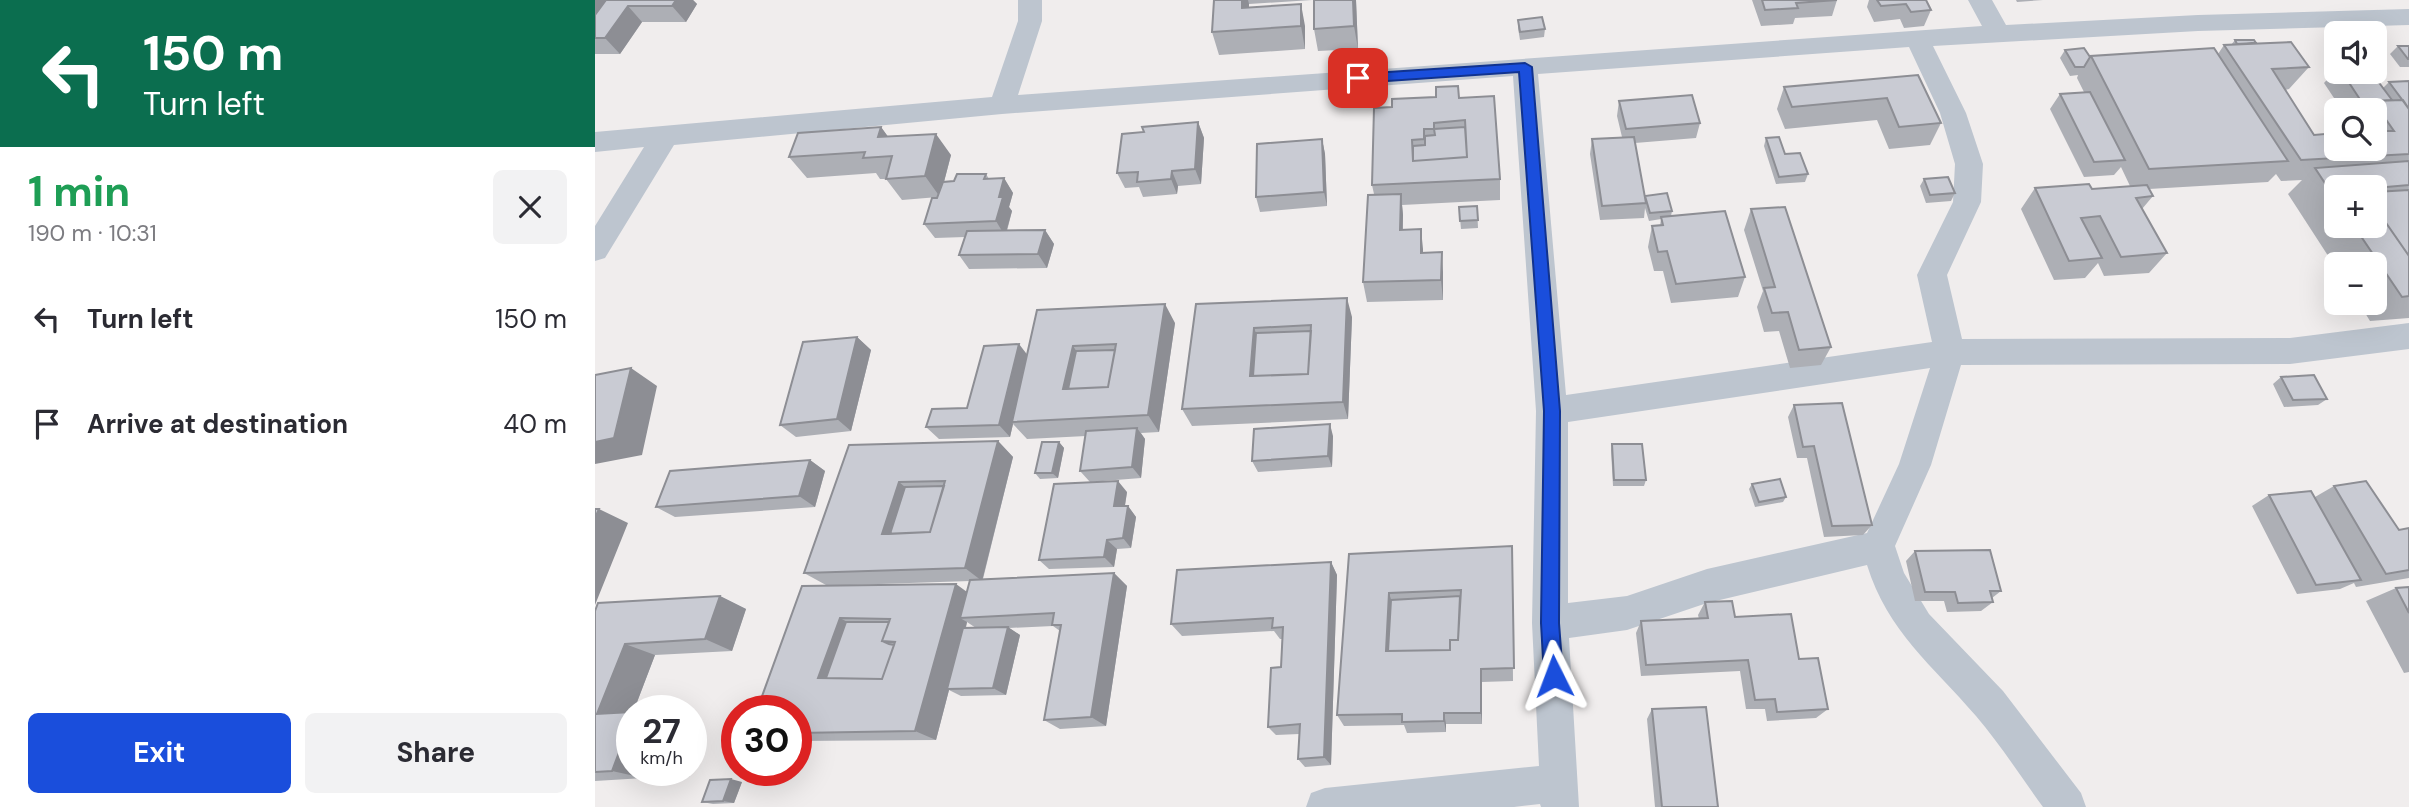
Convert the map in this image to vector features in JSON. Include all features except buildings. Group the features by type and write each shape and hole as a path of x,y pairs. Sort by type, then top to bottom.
{"street":[{"path":"1002,105 1030,21 1030,0"},
{"path":"1980,0 1997,32"},
{"path":"595,142 664,138 1002,105 1997,32 2409,17"},
{"path":"1917,38 1953,113 1969,164 1967,202 1933,275 1950,352 1916,465 1878,546 1889,580 1916,626 1990,704 2067,807"},
{"path":"1325,807 1560,795 1550,623 1552,411 1525,67"},
{"path":"595,250 664,138"},
{"path":"1552,411 1950,352 2290,351 2409,336"},
{"path":"1550,623 1627,613 1707,586 1878,546"}],"route":[{"path":"1358,78 1525,67 1552,411 1550,623 1554,676"}]}
